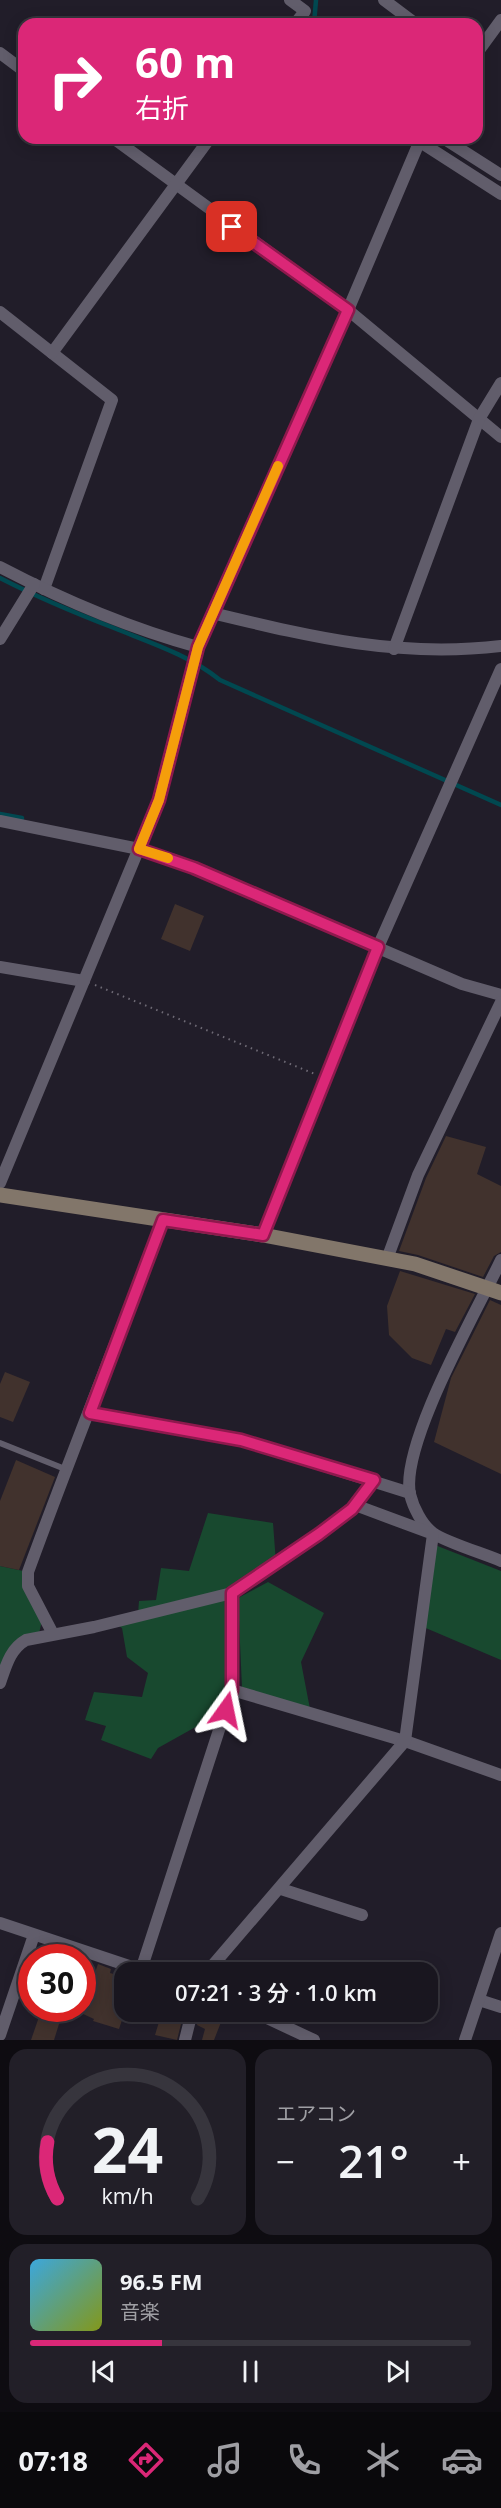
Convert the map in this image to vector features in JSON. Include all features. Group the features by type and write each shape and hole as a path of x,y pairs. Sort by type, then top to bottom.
{"street":[{"path":"290,0 305,5"},
{"path":"384,0 408,18"},
{"path":"483,45 501,20"},
{"path":"0,53 18,66"},
{"path":"121,144 348,310 501,437"},
{"path":"52,353 206,144"},
{"path":"0,1183 159,800 198,647 348,310 416,144"},
{"path":"426,144 501,194"},
{"path":"452,144 501,175"},
{"path":"0,312 112,399 39,586 0,639"},
{"path":"394,649 479,419 501,383"},
{"path":"0,567 110,619 198,647"},
{"path":"212,613 305,635 394,649 445,650 501,646"},
{"path":"263,1235 378,947 501,669"},
{"path":"0,821 139,849 184,864 462,984 501,995"},
{"path":"0,967 84,981"},
{"path":"387,1259 418,1175 501,1002"},
{"path":"0,1196 263,1235 415,1264 495,1290"},
{"path":"53,1634 28,1586 28,1572 65,1469 90,1413 163,1220"},
{"path":"216,1962 405,1742 434,1534 417,1512 410,1492 412,1461 418,1438 442,1382 495,1290 501,1260"},
{"path":"90,1413 241,1440 410,1492"},
{"path":"0,1683 17,1645 26,1640 94,1628 232,1593 319,1534 355,1505 374,1480"},
{"path":"355,1505 501,1561"},
{"path":"148,1962 232,1690 232,1593"},
{"path":"232,1690 405,1742 501,1775"},
{"path":"281,1888 362,1915"},
{"path":"0,1923 117,1962"},
{"path":"465,2040 501,1934"},
{"path":"0,2035 34,1935"},
{"path":"479,2000 501,2007"},
{"path":"185,2040 190,2022"},
{"path":"275,2022 314,2040"}],"lane":[{"path":"0,1443 65,1469"}],"path":[{"path":"84,981 326,1078"}],"green space":[{"path":"208,1513 273,1523 276,1563 232,1593 226,1710 158,1748 151,1759 101,1740 106,1726 85,1720 94,1692 142,1697 148,1673 127,1657 122,1628 114,1623 138,1614 139,1601 156,1600 161,1568 189,1571"},
{"path":"435,1545 501,1571 501,1660 421,1626"},
{"path":"0,1566 28,1572 43,1617 39,1633 17,1645 0,1678"},
{"path":"268,1582 324,1613 301,1662 310,1709 242,1688 238,1598"}],"building":[{"path":"175,904 204,916 190,951 161,939"},
{"path":"446,1136 486,1147 477,1174 501,1186 501,1252 494,1256 483,1277 399,1251 426,1178"},
{"path":"400,1271 475,1294 455,1332 446,1329 431,1365 412,1358 389,1335 387,1306"},
{"path":"490,1300 501,1305 501,1474 434,1442 451,1378"},
{"path":"5,1372 30,1382 13,1422 0,1417 0,1384"},
{"path":"16,1460 55,1477 19,1570 0,1566 0,1501"},
{"path":"98,1964 111,1969 110,1973 114,1974 114,2022 121,2022 119,2029 96,2022"},
{"path":"37,2022 60,2022 54,2040 31,2040"},
{"path":"159,2022 182,2022 177,2040 155,2035"},
{"path":"198,2022 221,2022 214,2040 202,2040 205,2029 197,2025"}],"waterway":[{"path":"314,18 316,0"},
{"path":"0,578 56,604 169,650 196,663 220,680 501,805"},
{"path":"0,814 22,818"}],"slow traffic":[{"path":"168,858 139,849 159,800 198,647 278,466"}],"route":[{"path":"226,1710 232,1690 232,1593 352,1509 374,1480 241,1440 90,1413 163,1220 263,1235 378,947 194,868 139,849 159,800 198,647 348,310 232,227"}]}
